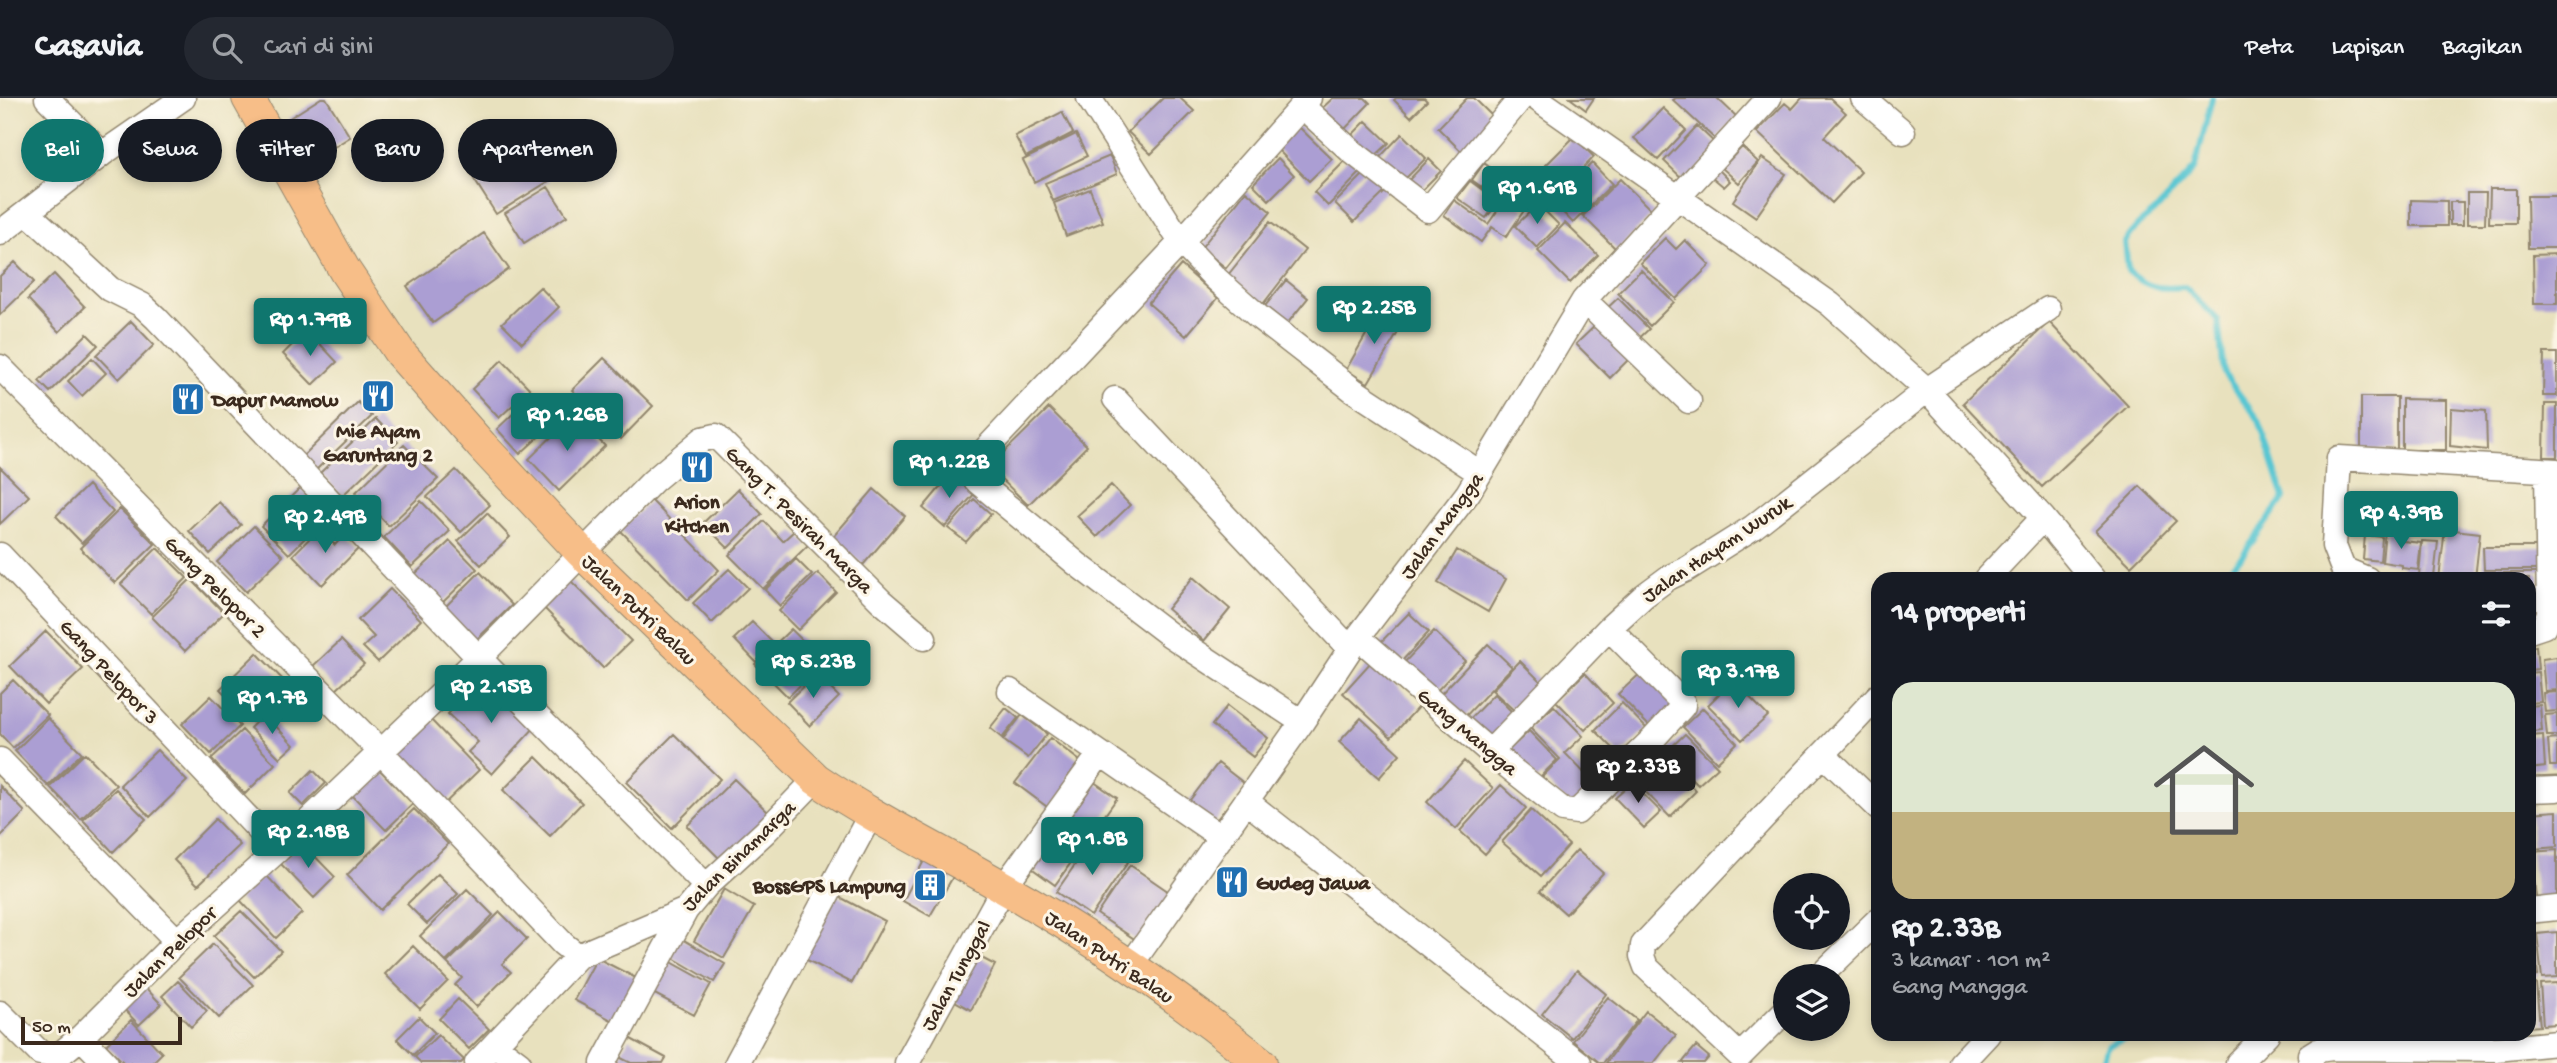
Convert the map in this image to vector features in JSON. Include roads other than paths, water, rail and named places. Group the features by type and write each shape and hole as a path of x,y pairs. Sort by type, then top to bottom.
{"main road":[{"name":"Jalan Putri Balau","path":"248,98 345,271 400,352 482,446 581,552 816,779 872,814 1004,887 1130,966 1251,1060"}],"street":[{"path":"47,98 68,119"},
{"path":"104,153 183,98"},
{"path":"1089,98 1181,242 1214,277 1260,318 1353,390 1480,473"},
{"path":"1302,722 1170,635 1067,556 978,482 970,471 971,465 1181,242 1306,102 1350,150 1427,210 1533,98 1830,304 1927,390 2043,517 2087,572"},
{"name":"Jalan Mangga","path":"1130,966 1302,722 1354,643 1468,493 1584,300 1769,98"},
{"path":"1863,98 1903,132"},
{"path":"0,233 67,182"},
{"path":"28,213 110,289 142,305 156,318 478,659 706,886"},
{"path":"1584,300 1689,401"},
{"name":"Jalan Hayam Wuruk","path":"1490,751 1609,628 1668,578 1752,528 1927,390 2048,309"},
{"name":"Gang Pelopor 2","path":"0,367 380,751 563,944 578,956"},
{"name":"Gang Mangga","path":"1115,399 1354,643 1570,813 1577,812 1596,796 1681,710 1683,703 1609,628"},
{"name":"Gang T. Pesirah Marga","path":"581,552 681,456 704,439 716,436 881,601 924,638"},
{"path":"2350,572 2343,569 2334,546 2339,458 2552,471 2549,613 2544,626 2536,629"},
{"path":"1992,572 2043,517"},
{"name":"Jalan Pelopor","path":"0,1013 40,1053 58,1056 478,659 581,552"},
{"name":"Gang Pelopor 3","path":"0,555 278,850"},
{"path":"1010,691 1221,837"},
{"path":"1773,1026 1744,1059 1646,967 1642,956 1643,945 1871,703"},
{"name":"Jalan Tunggal","path":"907,1063 1004,887 1100,754"},
{"path":"1823,754 1871,800"},
{"path":"0,760 177,941"},
{"name":"Jalan Binamarga","path":"578,956 686,910 706,886 765,832 816,779"},
{"path":"2536,790 2557,789"},
{"path":"1246,801 1578,1063"},
{"path":"737,1063 872,814"},
{"path":"2536,910 2557,908"},
{"path":"603,1063 686,910"},
{"path":"1832,964 1871,927"},
{"path":"477,1063 578,956"},
{"path":"81,1037 106,1063"},
{"path":"1961,1063 1981,1041"},
{"path":"2238,1063 2260,1041"},
{"path":"2309,1051 2496,1041 2557,1043"},
{"path":"495,1045 519,1063"}],"waterway":[{"path":"2212,98 2195,168 2154,212 2138,225 2125,242 2128,271 2154,286 2185,287 2218,320 2224,374 2259,420 2284,498 2242,556 2227,572"},
{"path":"2103,1063 2108,1046 2118,1041"}],"place":[{"name":"Mie Ayam Garuntang 2","path":"378,396"},
{"name":"Dapur Mamow","path":"188,399"},
{"name":"Arion Kitchen","path":"697,467"},
{"name":"Gudeg Jawa","path":"1232,882"},
{"name":"BossGPS Lampung","path":"930,885"}]}
